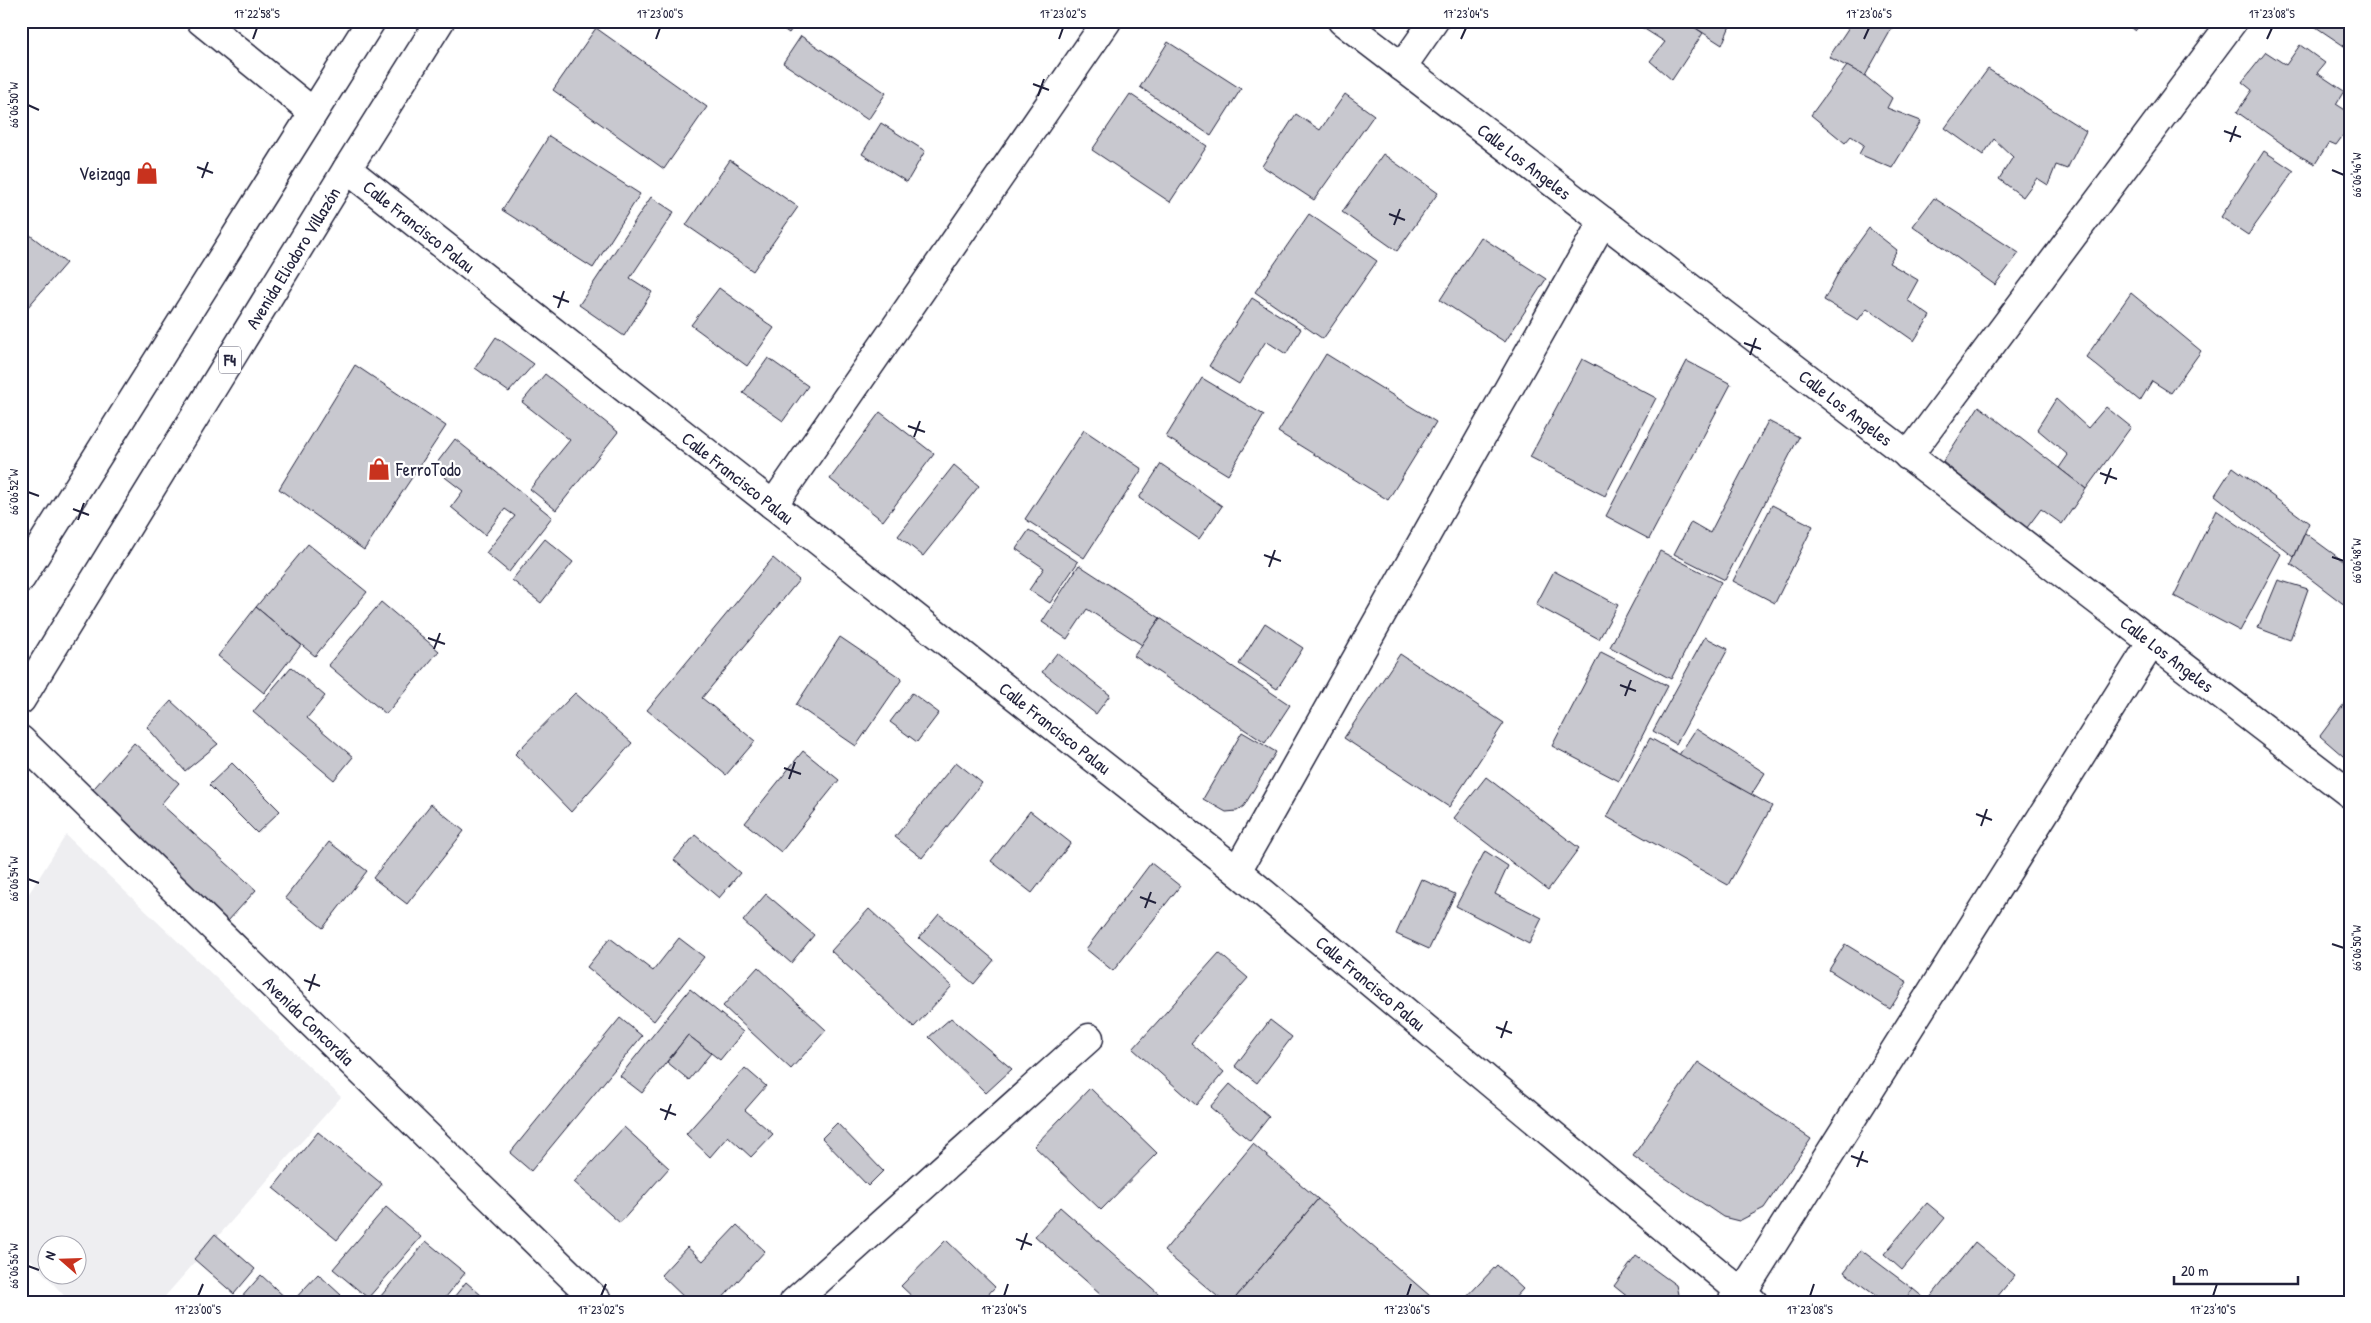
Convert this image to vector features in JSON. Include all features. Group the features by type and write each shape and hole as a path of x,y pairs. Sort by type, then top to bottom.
{"main road":[{"path":"201,21 314,112"},
{"path":"21,578 371,21"},
{"name":"Avenida Eliodoro Villazón","path":"21,700 440,21"},
{"path":"773,506 1107,21"},
{"name":"Calle Los Angeles","path":"1342,21 2350,794"},
{"path":"1402,67 1434,21"},
{"path":"1908,456 2233,21"},
{"name":"Calle Francisco Palau","path":"347,169 1237,871 1742,1299"},
{"path":"1237,871 1603,221"},
{"path":"1742,1299 2152,642"},
{"name":"Avenida Concordia","path":"21,740 598,1302"},
{"path":"794,1302 1089,1038"}],"shaded area":[{"path":"66,835 341,1097 160,1302 70,1302 55,1286 88,1286 88,1236 38,1236 38,1267 21,1249 21,906"}],"building":[{"path":"772,21 797,21 789,33"},
{"path":"1636,21 1685,21 1703,33 1672,80 1650,61 1665,42 1635,23"},
{"path":"1685,21 1732,21 1722,45"},
{"path":"1853,21 1896,21 1865,76 1829,57"},
{"path":"2122,21 2143,21 2135,31"},
{"path":"2307,21 2350,21 2350,50"},
{"path":"596,28 707,107 664,169 553,90"},
{"path":"801,36 886,93 868,120 783,63"},
{"path":"1168,42 1241,89 1211,136 1140,87"},
{"path":"2300,45 2325,63 2317,73 2344,91 2336,104 2350,113 2350,126 2336,145 2329,142 2315,164 2298,155 2237,112 2252,90 2242,82 2266,52 2286,65"},
{"path":"1847,66 1865,76 1892,98 1887,108 1921,121 1892,168 1859,154 1864,145 1851,136 1845,143 1811,115"},
{"path":"1988,69 2086,131 2067,169 2056,165 2048,185 2037,178 2023,197 1999,179 2013,157 1994,139 1983,155 1945,128"},
{"path":"1130,94 1207,146 1170,202 1092,150"},
{"path":"1345,94 1374,115 1314,200 1262,166 1296,114 1320,130"},
{"path":"881,123 925,151 907,182 862,154"},
{"path":"549,136 640,194 593,268 502,210"},
{"path":"2264,151 2294,171 2248,235 2221,217"},
{"path":"1383,154 1438,193 1397,251 1342,212"},
{"path":"730,160 798,207 753,271 686,225"},
{"path":"651,197 674,212 630,278 652,292 624,336 579,305"},
{"path":"1934,198 2019,253 1995,285 1913,226"},
{"path":"1309,214 1377,261 1323,339 1255,292"},
{"path":"21,228 66,263 21,315"},
{"path":"1869,228 1897,250 1889,263 1918,280 1907,300 1930,316 1914,341 1867,308 1858,320 1824,300 1843,264"},
{"path":"1481,237 1546,279 1505,342 1440,300"},
{"path":"719,288 774,328 747,366 691,325"},
{"path":"2131,293 2201,351 2171,393 2152,381 2140,401 2086,357"},
{"path":"1252,298 1301,329 1286,354 1266,341 1239,384 1209,366"},
{"path":"496,337 534,364 509,392 475,368"},
{"path":"1326,354 1436,422 1388,500 1278,432"},
{"path":"768,358 808,386 783,421 743,393"},
{"path":"1582,359 1656,398 1605,496 1530,457"},
{"path":"1687,361 1731,384 1649,539 1606,516"},
{"path":"355,365 446,426 364,550 279,489"},
{"path":"545,374 618,432 556,510 530,489 570,440 522,402"},
{"path":"1202,378 1264,415 1228,475 1166,437"},
{"path":"2056,399 2088,428 2106,407 2131,427 2086,489 2059,468 2068,455 2037,429"},
{"path":"1979,406 2086,489 2062,524 2041,509 2026,529 1943,462"},
{"path":"880,412 934,454 883,521 830,479"},
{"path":"1768,421 1799,437 1725,580 1674,554 1691,522 1710,533"},
{"path":"1084,430 1142,469 1084,558 1025,519"},
{"path":"455,439 552,517 509,572 486,553 515,516 505,509 485,535 451,507 463,491 433,468"},
{"path":"1161,464 1222,506 1199,539 1139,498"},
{"path":"954,465 979,486 923,556 898,536"},
{"path":"2233,467 2309,523 2294,557 2215,495"},
{"path":"1772,505 1813,526 1775,603 1733,581"},
{"path":"2216,510 2281,554 2240,631 2174,596"},
{"path":"1029,530 1078,562 1050,603 1029,590 1044,568 1016,549"},
{"path":"2305,533 2350,566 2350,609 2291,564"},
{"path":"545,539 573,562 541,603 512,580"},
{"path":"308,544 367,592 315,656 256,607"},
{"path":"1660,551 1721,582 1671,679 1610,647"},
{"path":"773,558 799,580 702,698 755,741 726,775 647,710"},
{"path":"1079,565 1160,618 1142,645 1087,609 1067,639 1042,622"},
{"path":"1554,571 1618,605 1599,639 1536,605"},
{"path":"2278,580 2308,589 2290,640 2258,628"},
{"path":"381,602 439,651 386,714 328,665"},
{"path":"256,607 301,645 264,693 218,656"},
{"path":"1160,618 1290,705 1265,743 1134,656"},
{"path":"1265,623 1303,648 1277,689 1239,664"},
{"path":"840,637 902,679 856,746 796,705"},
{"path":"1705,637 1728,649 1676,744 1653,731"},
{"path":"1601,652 1668,686 1619,781 1552,746"},
{"path":"1057,653 1110,695 1096,714 1042,672"},
{"path":"1400,654 1504,723 1449,807 1344,738"},
{"path":"291,667 325,696 307,718 353,757 334,780 253,712"},
{"path":"575,693 632,743 571,812 515,754"},
{"path":"912,693 939,713 917,742 890,722"},
{"path":"2350,696 2350,762 2320,736"},
{"path":"171,701 218,744 185,771 147,727"},
{"path":"1696,729 1765,773 1751,795 1679,755"},
{"path":"1242,732 1276,752 1244,806 1237,811 1226,812 1203,799"},
{"path":"1650,738 1772,806 1728,885 1607,817"},
{"path":"134,743 179,783 161,804 256,890 228,921 88,795"},
{"path":"803,751 839,780 781,852 745,823"},
{"path":"956,762 982,783 922,858 895,837"},
{"path":"232,763 280,811 257,833 209,785"},
{"path":"1486,777 1579,848 1548,890 1454,818"},
{"path":"431,804 464,831 407,904 373,878"},
{"path":"1030,811 1071,843 1032,893 991,861"},
{"path":"695,835 740,873 719,898 674,860"},
{"path":"329,842 367,871 323,928 285,898"},
{"path":"1485,851 1508,866 1495,894 1542,918 1529,944 1456,906"},
{"path":"1151,863 1180,886 1113,971 1086,949"},
{"path":"1421,879 1455,894 1429,949 1396,934"},
{"path":"766,894 814,935 791,963 743,921"},
{"path":"869,909 952,986 914,1027 831,951"},
{"path":"939,914 994,960 974,984 919,938"},
{"path":"610,938 653,971 679,938 704,957 654,1021 587,967"},
{"path":"1845,944 1907,982 1890,1009 1829,970"},
{"path":"1219,953 1248,978 1191,1043 1224,1072 1196,1105 1133,1049"},
{"path":"758,967 826,1030 791,1069 723,1006"},
{"path":"690,989 743,1032 720,1060 688,1035 642,1093 620,1076"},
{"path":"620,1018 642,1036 531,1171 510,1153"},
{"path":"951,1018 1012,1069 986,1093 929,1037"},
{"path":"1270,1020 1292,1037 1257,1083 1235,1066"},
{"path":"688,1035 711,1053 689,1080 667,1062"},
{"path":"1698,1062 1811,1139 1764,1208 1739,1221 1723,1217 1633,1156"},
{"path":"745,1068 766,1086 745,1110 773,1134 751,1157 728,1136 710,1157 686,1134"},
{"path":"1230,1084 1269,1117 1250,1141 1210,1107"},
{"path":"1090,1088 1157,1153 1101,1210 1034,1146"},
{"path":"837,1123 883,1171 868,1186 822,1138"},
{"path":"624,1127 669,1168 620,1223 574,1182"},
{"path":"318,1132 382,1184 337,1240 273,1188"},
{"path":"1253,1144 1318,1199 1232,1302 1224,1302 1164,1251"},
{"path":"1318,1199 1437,1302 1232,1302"},
{"path":"1927,1203 1945,1218 1902,1270 1884,1254"},
{"path":"386,1207 421,1237 368,1298 333,1269"},
{"path":"1060,1207 1168,1302 1110,1302 1035,1236"},
{"path":"737,1225 765,1251 719,1302 689,1302 661,1275 687,1247 703,1261"},
{"path":"215,1234 255,1269 234,1294 194,1259"},
{"path":"946,1240 995,1287 981,1302 918,1302 901,1286"},
{"path":"426,1241 465,1273 442,1302 376,1302"},
{"path":"1975,1242 2015,1275 1993,1302 1932,1302 1929,1299"},
{"path":"1861,1250 1913,1289 1903,1302 1884,1302 1844,1272"},
{"path":"1636,1256 1676,1285 1679,1299 1676,1302 1634,1302 1614,1286"},
{"path":"1497,1265 1523,1289 1511,1302 1462,1302"},
{"path":"318,1274 341,1295 335,1302 292,1302"},
{"path":"261,1275 290,1302 242,1302 240,1299"},
{"path":"466,1282 489,1302 450,1302"},
{"path":"1913,1289 1929,1302 1903,1302"}],"place":[{"name":"Veizaga","path":"147,173"},
{"name":"FerroTodo","path":"379,469"}]}
